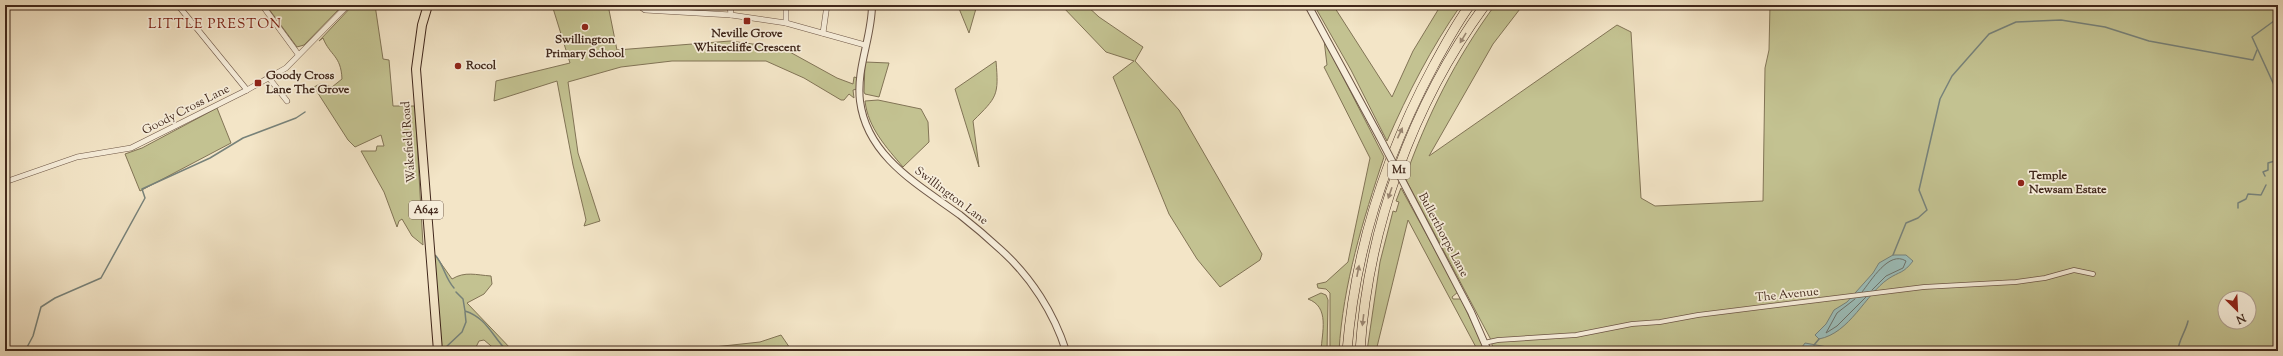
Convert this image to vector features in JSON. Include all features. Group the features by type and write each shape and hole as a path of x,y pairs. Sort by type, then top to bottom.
{"highway":[{"name":"M1","path":"1347,351 1350,312 1360,261 1372,212 1397,141 1419,92 1470,5"},
{"name":"M1","path":"1360,351 1365,301 1374,251 1385,208 1401,163 1424,107 1484,5"}],"main road":[{"name":"Wakefield Road","path":"428,5 422,25 416,69 438,351"}],"street":[{"path":"262,5 298,54"},
{"name":"Goody Cross Lane","path":"5,182 77,158 131,148 247,90 286,68 298,54 348,5"},
{"path":"638,5 645,10 731,15 786,23 865,45"},
{"path":"683,5 685,12"},
{"path":"730,5 731,15"},
{"path":"786,5 786,23"},
{"path":"823,34 827,5"},
{"name":"Swillington Lane","path":"872,5 871,23 865,45 860,100 869,132 878,145 906,176 982,234 1023,273 1036,290 1052,318 1066,351"},
{"name":"Bullerthorpe Lane","path":"1308,5 1458,287 1488,351"},
{"path":"181,9 247,90"},
{"path":"269,78 287,101"},
{"name":"The Avenue","path":"1484,343 1498,340 1576,335 1632,324 1660,322 1698,315 1842,299 1924,287 2016,282 2045,278 2074,270 2093,274"}],"shaded area":[{"path":"266,5 343,5 304,45 297,47"},
{"path":"353,5 375,5 383,59 389,60 393,106 415,106 423,245 412,236 402,219 399,221 397,227 384,192 361,151 376,151 377,146 384,146 381,135 355,147 348,140 314,87 320,84 332,87 342,79 340,65 337,60 323,38 319,41"},
{"path":"552,5 608,5 617,50 730,41 775,47 788,51 837,78 853,84 854,77 858,78 857,89 853,90 854,98 849,94 844,100 841,100 804,78 766,61 672,61 621,67 568,82 578,153 600,221 584,226 586,220 573,165 557,81 494,101 496,81 570,63"},
{"path":"907,5 977,5 969,33 958,6"},
{"path":"1061,5 1086,5 1099,17 1143,47 1135,61 1179,110 1262,254 1260,260 1220,287 1197,259 1169,214 1113,77 1134,61 1106,52"},
{"path":"1314,5 1333,5 1392,97 1413,51 1441,5 1461,5 1421,71 1387,141 1351,70"},
{"name":"Temple Newsam Estate","path":"1495,5 1523,5 1493,44 1429,156 1617,25 1631,32 1641,198 1655,206 1763,201 1765,68 1769,50 1770,5 2278,5 2278,351 1494,351 1490,338 1405,178 1433,110 1455,67"},
{"path":"1324,40 1384,157 1355,252 1349,277 1341,326 1339,351 1330,351 1330,293 1326,289 1318,288 1317,284 1326,282 1348,262 1370,158 1324,67 1327,65"},
{"path":"996,61 997,82 995,95 992,101 973,121 979,167 955,89"},
{"path":"865,62 889,63 879,97 865,94 864,92"},
{"path":"878,100 921,109 928,122 929,142 903,167 879,137 870,120 865,101"},
{"path":"217,108 231,143 140,191 125,154 142,148"},
{"path":"1401,188 1458,292 1452,297 1453,299 1461,299 1485,351 1478,351 1408,220 1376,351 1367,351 1380,262 1393,211 1396,212 1399,202 1396,201"},
{"path":"433,252 452,279 466,274 491,276 492,284 484,294 467,303 513,351 497,351 484,340 479,341 474,351 442,351"},
{"path":"1321,293 1326,295 1328,300 1327,351 1321,351 1323,328 1322,314 1315,303 1308,299"},
{"path":"781,335 792,351 677,351 760,342"}],"water":[{"path":"1893,255 1906,255 1913,261 1904,270 1888,279 1880,286 1840,329 1819,339 1815,335 1826,324 1834,310 1847,302 1873,273 1879,263"},
{"path":"1805,343 1833,348 1830,351 1799,351"}],"waterway":[{"path":"2278,18 2252,37 2274,85 2278,87"},
{"path":"1893,255 1906,223 1918,218 1927,210 1919,190 1940,99 1952,76 1989,34 2016,22 2061,20 2105,27 2149,41 2253,60 2257,50"},
{"path":"25,351 33,336 41,307 55,298 101,278 145,198 142,189 210,158 243,138 296,118 305,112"},
{"path":"2265,176 2263,172 2268,170 2268,163 2278,160"},
{"path":"2238,208 2238,203 2246,199 2248,194 2261,195 2266,185"},
{"path":"436,256 454,288"},
{"path":"456,292 463,299 465,311 479,318 507,351"},
{"path":"445,348 462,332 466,322 465,312"},
{"path":"2178,351 2179,344 2188,321"},
{"path":"1814,345 1819,339"}],"place":[{"name":"Neville Grove Whitecliffe Crescent","path":"747,21"},
{"name":"Swillington Primary School","path":"585,27"},
{"name":"Rocol","path":"458,66"},
{"name":"Goody Cross Lane The Grove","path":"258,83"},
{"name":"Temple Newsam Estate","path":"2021,183"}],"district":[{"name":"LITTLE PRESTON","path":"215,25"}]}
